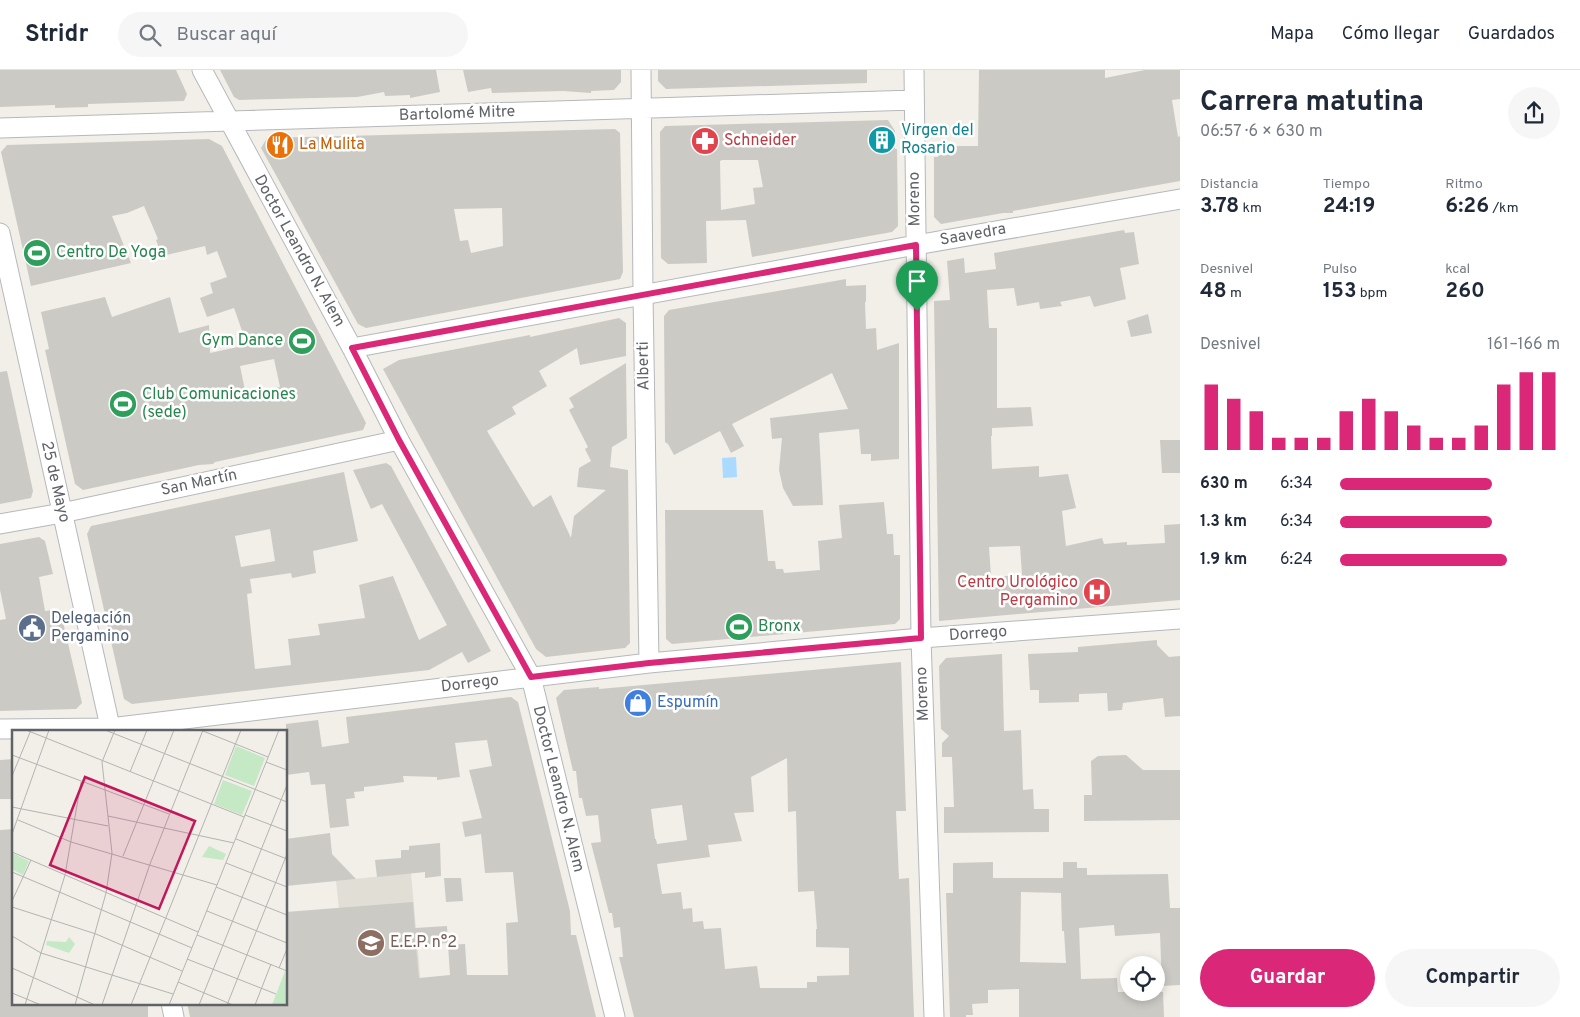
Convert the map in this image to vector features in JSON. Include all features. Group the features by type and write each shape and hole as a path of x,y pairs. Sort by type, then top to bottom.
{"street":[{"name":"Doctor Leandro N. Alem","path":"202,70 352,348 399,440 531,677 615,1017"},
{"name":"Alberti","path":"641,70 649,663"},
{"name":"Moreno","path":"914,70 921,638 934,1017"},
{"name":"Bartolomé Mitre","path":"0,128 914,100"},
{"name":"Saavedra","path":"352,348 643,294 1180,199"},
{"name":"25 de Mayo","path":"0,233 110,729"},
{"name":"San Martín","path":"0,524 62,513 399,440"},
{"name":"Dorrego","path":"0,729 110,729 649,663 921,638 1180,619"},
{"path":"171,1004 174,1017"}],"shaded area":[{"name":"E.E.P. n°2","path":"411,873 423,1017 342,938 336,881"}],"water":[{"path":"736,457 737,477 723,478 722,458"}],"building":[{"path":"0,70 176,70 187,94 184,101 88,104 88,107 55,108 55,105 0,107"},
{"path":"220,70 436,70 440,92 410,98 410,95 385,96 384,92 357,97 239,100 234,97"},
{"path":"463,70 621,70 621,82 614,90 591,91 591,93 563,91 492,93 491,88 468,92"},
{"path":"658,70 867,70 867,83 666,89 658,81"},
{"path":"979,70 1105,70 1105,78 1145,70 1180,70 1180,99 1172,100 1178,137 1180,136 1180,181 1013,211 1013,213 1003,213 941,224 934,217 934,157 938,157 938,146 978,146"},
{"path":"888,120 895,131 895,149 897,149 898,226 892,232 752,257 746,220 706,221 707,263 668,264 661,258 660,132 665,126","holes":["758,160 763,187 753,188 755,204 721,210 720,161"]},
{"path":"615,129 620,133 623,272 620,279 366,328 358,324 261,148 267,138","holes":["502,208 503,246 471,253 468,240 460,241 454,209"]},
{"path":"209,139 222,146 366,423 363,430 215,462 213,464 199,465 83,490 75,484 45,350 49,349 41,312 105,297 112,317 170,297 179,333 209,325 210,353 247,345 234,308 207,317 200,298 213,293 210,283 227,277 217,251 207,255 205,246 162,256 156,240 158,239 144,206 127,213 112,216 131,263 31,286 1,152 7,145","holes":["274,359 280,387 246,395 240,366"]},
{"path":"1124,230 1125,233 1134,232 1139,264 1120,268 1126,299 1094,307 1090,296 1060,302 1062,306 1040,309 1039,302 1017,306 1014,288 987,290 989,328 997,328 997,408 1031,407 1033,426 992,428 992,469 1039,466 1039,477 1068,474 1076,508 1062,511 1066,546 1102,538 1104,544 1127,542 1127,545 1165,543 1164,525 1180,524 1180,600 939,621 934,301 950,300 947,261 964,258 965,273 996,269 994,253","holes":["1020,546 1022,575 991,577 989,547"]},
{"path":"846,279 846,286 866,285 866,329 876,328 877,350 899,343 899,459 871,461 871,454 861,454 859,429 819,433 823,505 793,506 783,488 779,470 782,438 772,439 770,418 848,409 832,373 732,424 744,446 731,453 720,431 674,455 665,442 664,316 669,310"},
{"path":"1148,314 1152,333 1131,337 1127,321"},
{"path":"619,318 626,323 626,356 580,365 577,348 539,371 547,386 512,407 516,414 487,431 533,507 551,495 571,538 574,516 606,490 577,487 579,468 591,461 585,449 588,447 569,410 574,407 569,398 626,363 627,438 612,447 610,467 628,470 630,643 625,648 546,657 536,649 383,369 399,360 530,335 530,337"},
{"path":"7,371 33,491 31,498 0,504 0,372"},
{"path":"1160,440 1180,440 1180,473 1162,473"},
{"path":"386,463 391,466 491,651 468,663 462,652 429,670 132,704 124,699 87,534 91,526 344,472 358,541 313,551 316,573 292,578 291,573 250,579 252,593 247,594 255,669 291,665 288,639 320,635 318,624 365,618 359,585 393,576 419,640 447,625 382,504 371,509 353,470","holes":["270,529 275,561 241,567 235,536"]},
{"path":"884,502 887,534 893,534 894,555 900,555 900,619 895,624 672,644 666,639 665,510 763,510 768,561 775,561 776,569 783,569 784,573 820,570 818,541 842,538 839,505"},
{"path":"39,537 45,541 53,574 39,577 45,611 60,609 82,703 76,709 0,711 0,620 6,619 0,590 0,544"},
{"path":"1157,640 1157,645 1169,657 1180,656 1180,716 1165,717 1163,698 1123,703 1122,710 1108,711 1107,693 1079,694 1079,702 1039,703 1039,690 1030,690 1028,654 1078,652 1078,647"},
{"path":"1002,654 1004,731 1021,730 1023,790 1033,789 1034,809 1049,809 1049,832 944,833 944,807 954,807 952,757 942,757 942,743 949,736 941,729 939,666 946,658"},
{"path":"901,662 906,811 896,811 899,879 909,878 914,1017 634,1017 619,957 623,957 620,927 614,928 612,913 609,913 591,843 601,842 598,815 586,816 582,798 579,798 576,771 573,771 556,698 564,690 599,687 599,689","holes":["787,758 788,812 796,811 798,892 814,891 817,929 816,947 849,948 849,975 817,976 817,982 807,982 807,988 760,988 757,966 725,969 721,928 704,929 703,921 693,922 692,908 683,909 681,892 662,894 657,864 710,857 708,845 742,841 734,813 754,812 751,777","682,805 687,840 657,844 651,809"]},
{"path":"511,697 518,702 570,911 571,935 576,935 596,1017 190,1017 187,1004 288,1004 288,912 413,902 415,928 447,926 448,943 416,945 419,978 450,975 448,945 465,944 467,975 508,975 506,923 518,922 513,872 485,873 481,834 465,837 462,822 482,818 469,770 492,766 487,740 455,743 460,777 437,780 437,777 403,776 404,782 364,787 364,791 354,792 355,798 346,799 349,826 330,828 325,784 311,785 309,772 288,775 288,730 286,730 286,724 318,720 322,747 349,743 346,717"},
{"path":"1126,755 1143,770 1180,770 1180,820 1084,821 1084,795 1092,795 1091,761 1098,756"},
{"path":"12,759 12,799 0,799 0,760"},
{"path":"12,829 12,1004 148,1004 148,1017 0,1017 0,830"},
{"path":"330,833 332,854 356,879 288,886 288,839"},
{"path":"440,843 441,876 425,878 425,872 377,877 375,860 401,858 401,850 409,850 409,846"},
{"path":"993,862 993,878 1063,878 1063,862 1077,862 1077,868 1087,868 1087,875 1168,874 1170,908 1180,908 1180,985 1165,986 1165,956 1161,956 1160,933 1115,936 1114,925 1079,928 1081,979 1117,978 1120,1001 1163,1001 1164,1017 1019,1017 1019,989 988,990 988,1003 972,1004 973,1015 950,1017 946,893 953,893 953,863","holes":["1021,892 1061,893 1062,931 1064,931 1066,963 1020,962"]},
{"path":"444,878 461,878 463,901 446,902"}],"place":[{"name":"Virgen del Rosario","path":"882,140"},
{"name":"Schneider","path":"705,141"},
{"name":"La Mulita","path":"280,145"},
{"name":"Centro De Yoga","path":"37,253"},
{"name":"Gym Dance","path":"302,341"},
{"name":"Club Comunicaciones (sede)","path":"123,404"},
{"name":"Centro Urológico Pergamino","path":"1097,592"},
{"name":"Bronx","path":"739,627"},
{"name":"Delegación Pergamino","path":"32,628"},
{"name":"Espumín","path":"638,703"},
{"name":"E.E.P. n°2","path":"371,943"}],"route":[{"path":"916,245 917,311 921,638 649,663 531,677 399,440 352,348 916,245"}]}
